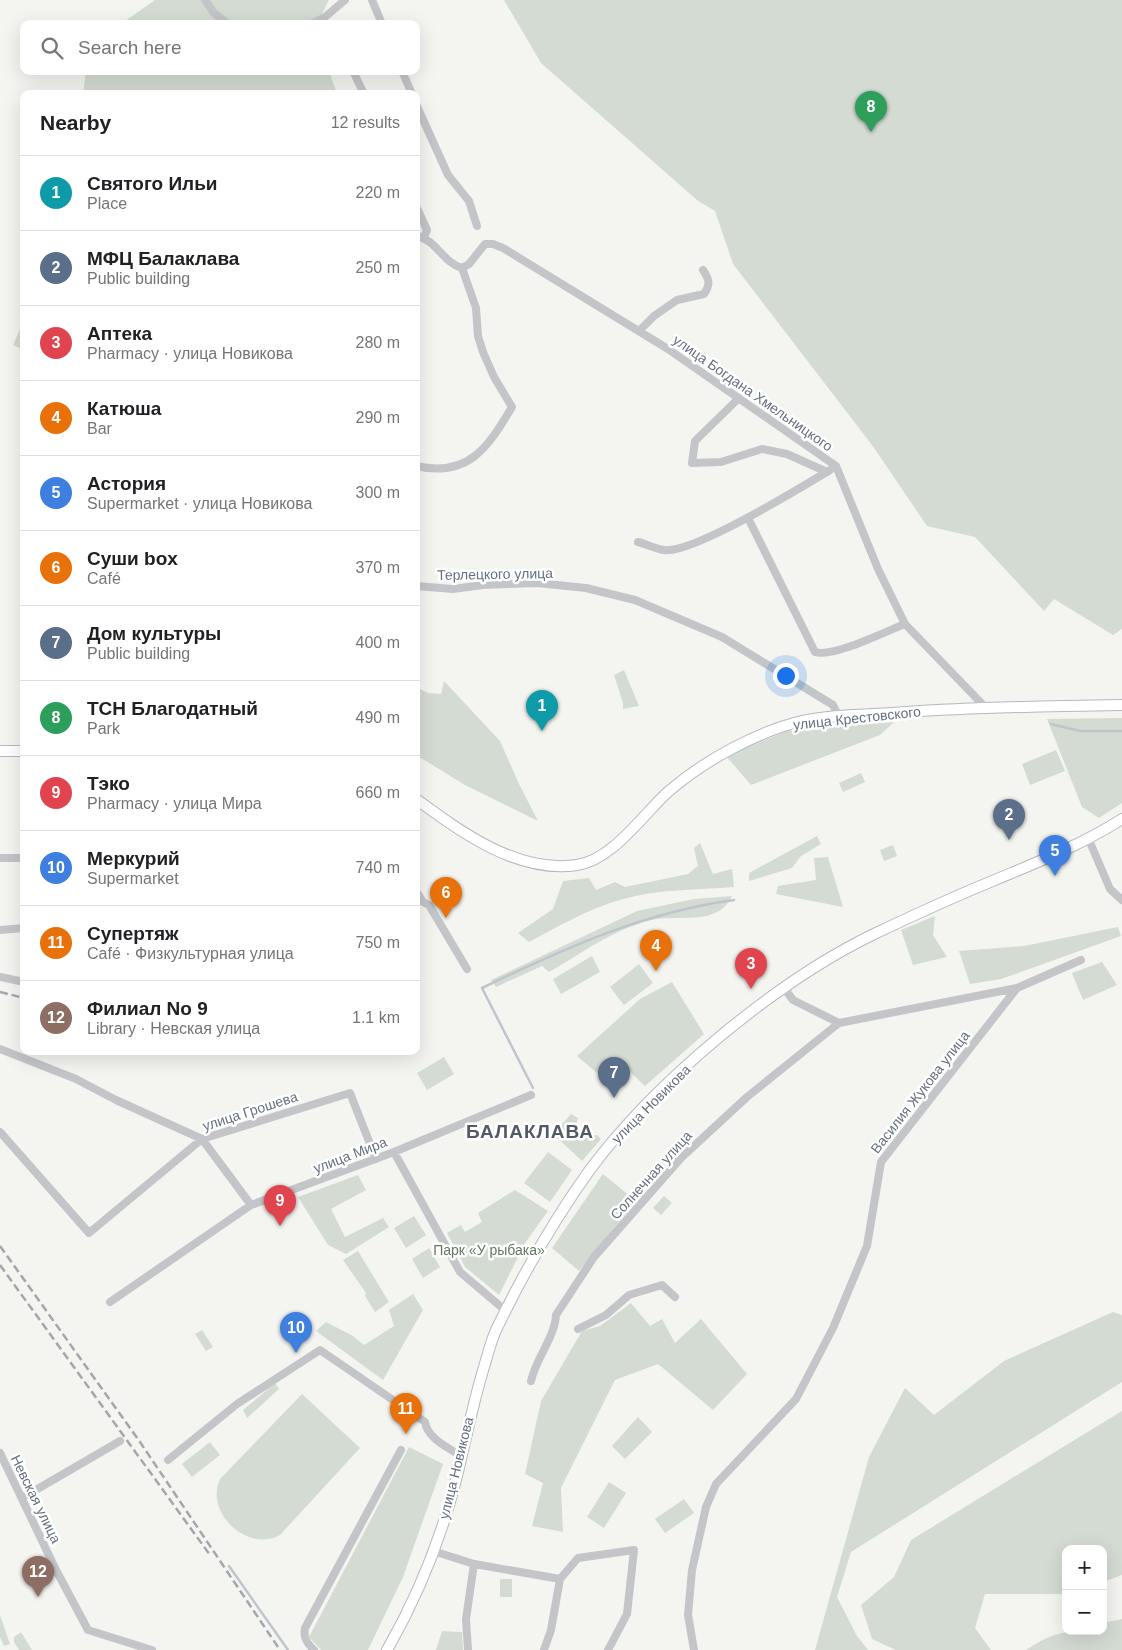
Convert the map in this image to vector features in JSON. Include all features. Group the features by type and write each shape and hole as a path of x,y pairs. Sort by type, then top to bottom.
{"main road":[{"name":"улица Крестовского","path":"420,802 455,828 515,858 556,867 578,865 591,861 610,850 668,792 702,765 766,732 795,723 839,717 984,706 1122,705"},
{"path":"0,751 20,751"},
{"name":"улица Новикова","path":"387,1650 403,1622 433,1551 495,1332 535,1255 589,1171 630,1122 679,1074 729,1030 784,988 868,937 1089,840 1122,819"}],"street":[{"path":"205,0 214,13 223,20"},
{"path":"327,20 345,0"},
{"path":"372,0 380,20"},
{"path":"355,75 362,90"},
{"path":"404,75 410,90"},
{"path":"420,113 448,175 469,201 476,226"},
{"path":"420,215 427,230 420,237 454,266 462,268 476,308 478,336 483,352 494,377 512,406 492,440 477,455 464,464 436,470 420,467"},
{"name":"улица Богдана Хмельницкого","path":"462,268 469,264 485,244 493,244 503,248 639,331 836,466 878,569 905,624 984,706"},
{"path":"639,331 654,316 677,300 704,294 709,288 709,279 703,270"},
{"path":"739,398 695,441 692,463 721,462 762,449 787,454 827,472"},
{"path":"638,542 665,550 678,549 748,518 836,466"},
{"path":"748,518 815,652 822,654 836,650 905,624"},
{"name":"Терлецкого улица","path":"420,586 453,589 483,585 537,583 586,588 635,600 722,637 833,705 839,717"},
{"path":"1089,840 1110,890 1122,900"},
{"path":"0,858 20,858"},
{"path":"420,897 428,905 467,969"},
{"path":"0,930 20,928"},
{"path":"784,988 792,1000 839,1024 1016,988 1081,960"},
{"path":"0,977 20,981"},
{"name":"Василия Жукова улица","path":"694,1650 688,1615 692,1570 706,1506 716,1484 796,1399 833,1328 867,1246 881,1162 1016,988"},
{"name":"Солнечная улица","path":"531,1381 535,1364 556,1324 556,1315 594,1257 681,1158 714,1126 839,1024"},
{"path":"0,1049 76,1079 116,1100 202,1138 251,1205"},
{"name":"улица Грошева","path":"0,1132 89,1233 202,1138 350,1092 376,1158"},
{"name":"улица Мира","path":"110,1302 251,1205 394,1152 531,1095"},
{"path":"394,1152 460,1272 506,1311"},
{"path":"578,1328 606,1315 629,1295 662,1285 675,1297"},
{"path":"168,1460 237,1404 320,1350 425,1422 426,1429 461,1456"},
{"path":"22,1498 120,1440"},
{"path":"314,1650 307,1643 304,1635 305,1628 401,1450"},
{"name":"Невская улица","path":"0,1453 56,1570 88,1630 152,1650"},
{"path":"544,1650 551,1630 560,1580 578,1558 634,1550 627,1614 608,1650"},
{"path":"433,1551 474,1564 560,1580"},
{"path":"468,1650 466,1619 474,1564"},
{"path":"124,1641 124,1650"}],"green space":[{"path":"155,0 329,0 319,20 127,20"},
{"path":"504,0 1122,0 1122,629 1113,635 1054,599 1044,611 975,537 927,526 872,445 733,264 715,211 697,200 541,63"},
{"path":"85,75 330,75 336,90 84,90"},
{"path":"20,329 20,348 13,345"},
{"path":"624,670 639,706 623,709 623,703 614,675"},
{"path":"444,681 500,741 538,821 465,785 420,757 420,689 428,693 441,694"},
{"path":"1122,718 1122,803 1099,818 1082,807 1047,719"},
{"path":"894,722 880,735 751,785 726,756 787,731"},
{"path":"1056,750 1065,771 1030,785 1022,764"},
{"path":"861,773 865,782 843,792 839,783"},
{"path":"817,836 821,844 801,856 792,868 749,881 749,873"},
{"path":"700,843 713,874 732,869 734,887 637,896 587,912 529,942 518,933 553,909 563,881 589,878 596,890 615,882 625,887 688,874 698,866 694,848"},
{"path":"893,845 897,856 884,861 880,850"},
{"path":"828,857 843,907 776,894 778,886 816,880 814,858"},
{"path":"732,896 726,906 707,916 652,920 624,929 549,972 542,966 496,987 491,980 637,911 694,899"},
{"path":"935,916 933,935 947,957 913,965 901,930"},
{"path":"1118,927 1121,936 1001,979 970,984 959,951 1024,946"},
{"path":"592,956 600,972 561,994 553,979"},
{"path":"1102,962 1117,985 1083,1000 1072,973"},
{"path":"639,964 653,983 624,1005 610,987"},
{"path":"672,982 704,1034 645,1086 614,1057 597,1073 577,1056 640,999"},
{"path":"444,1057 454,1074 427,1090 417,1073"},
{"path":"571,1114 578,1118 576,1125 582,1132 587,1135 597,1135 601,1139 582,1161 553,1134"},
{"path":"548,1152 572,1170 550,1202 524,1183"},
{"path":"603,1174 636,1201 579,1271 552,1248"},
{"path":"358,1175 366,1190 331,1209 345,1237 383,1218 389,1227 346,1254 328,1245 298,1197"},
{"name":"Парк «У рыбака»","path":"515,1190 548,1211 525,1243 499,1295 465,1267 447,1233 461,1225 465,1232 482,1222 478,1213"},
{"path":"664,1196 672,1203 661,1215 653,1208"},
{"path":"414,1216 426,1235 406,1248 394,1228"},
{"path":"429,1248 440,1267 423,1278 412,1259"},
{"path":"358,1251 389,1302 375,1312 365,1296 366,1293 343,1260"},
{"path":"413,1294 423,1310 383,1380 316,1331 326,1322 353,1336 364,1345 394,1326 389,1310"},
{"path":"631,1303 650,1326 662,1319 675,1343 701,1319 747,1374 713,1410 658,1364 615,1380 561,1488 563,1532 532,1526 543,1483 525,1474 541,1401 582,1331 600,1326"},
{"path":"1113,1312 1122,1315 1122,1382 851,1552 837,1597 857,1636 868,1650 815,1650 869,1457 905,1388 934,1415 1004,1361"},
{"path":"202,1330 213,1347 206,1351 195,1334"},
{"path":"275,1383 279,1389 247,1418 243,1410"},
{"path":"302,1394 360,1448 280,1535 268,1539 255,1539 232,1527 224,1516 218,1505 217,1492 220,1479"},
{"path":"1122,1411 1122,1575 1107,1581 1107,1545 1062,1545 1062,1594 985,1594 975,1628 991,1650 896,1650 872,1639 861,1605 894,1577 911,1540"},
{"path":"638,1417 652,1432 625,1459 612,1446"},
{"path":"210,1442 220,1455 192,1477 182,1464"},
{"path":"409,1447 443,1464 403,1577 368,1650 321,1650 309,1637"},
{"path":"609,1482 626,1493 604,1528 587,1517"},
{"path":"684,1499 694,1513 665,1533 655,1519"},
{"path":"500,1579 512,1579 512,1597 500,1597"},
{"path":"0,1615 10,1644 4,1646 0,1637"},
{"path":"1122,1619 1122,1650 1026,1650 1036,1643 1062,1633 1062,1635 1107,1635 1107,1622"},
{"path":"442,1631 462,1632 463,1650 436,1650"},
{"path":"21,1632 32,1650 19,1650 14,1642 14,1637"}],"waterway":[{"path":"1051,724 1080,731 1122,731"},
{"path":"533,1088 482,988 543,959 636,923 668,913 734,900"},
{"path":"229,1566 288,1650"}],"railway":[{"path":"0,992 20,997"},
{"path":"0,1246 140,1442 280,1650"},
{"path":"0,1265 210,1555"}],"place":[{"name":"ТСН Благодатный","path":"871,132"},
{"name":"Святого Ильи","path":"542,731"},
{"name":"МФЦ Балаклава","path":"1009,840"},
{"name":"Астория","path":"1055,876"},
{"name":"Суши box","path":"446,918"},
{"name":"Катюша","path":"656,971"},
{"name":"Аптека","path":"751,989"},
{"name":"Дом культуры","path":"614,1098"},
{"name":"Тэко","path":"280,1226"},
{"name":"Меркурий","path":"296,1353"},
{"name":"Супертяж","path":"406,1434"},
{"name":"Филиал No 9","path":"38,1597"}],"district":[{"name":"БАЛАКЛАВА","path":"530,1131"}]}
